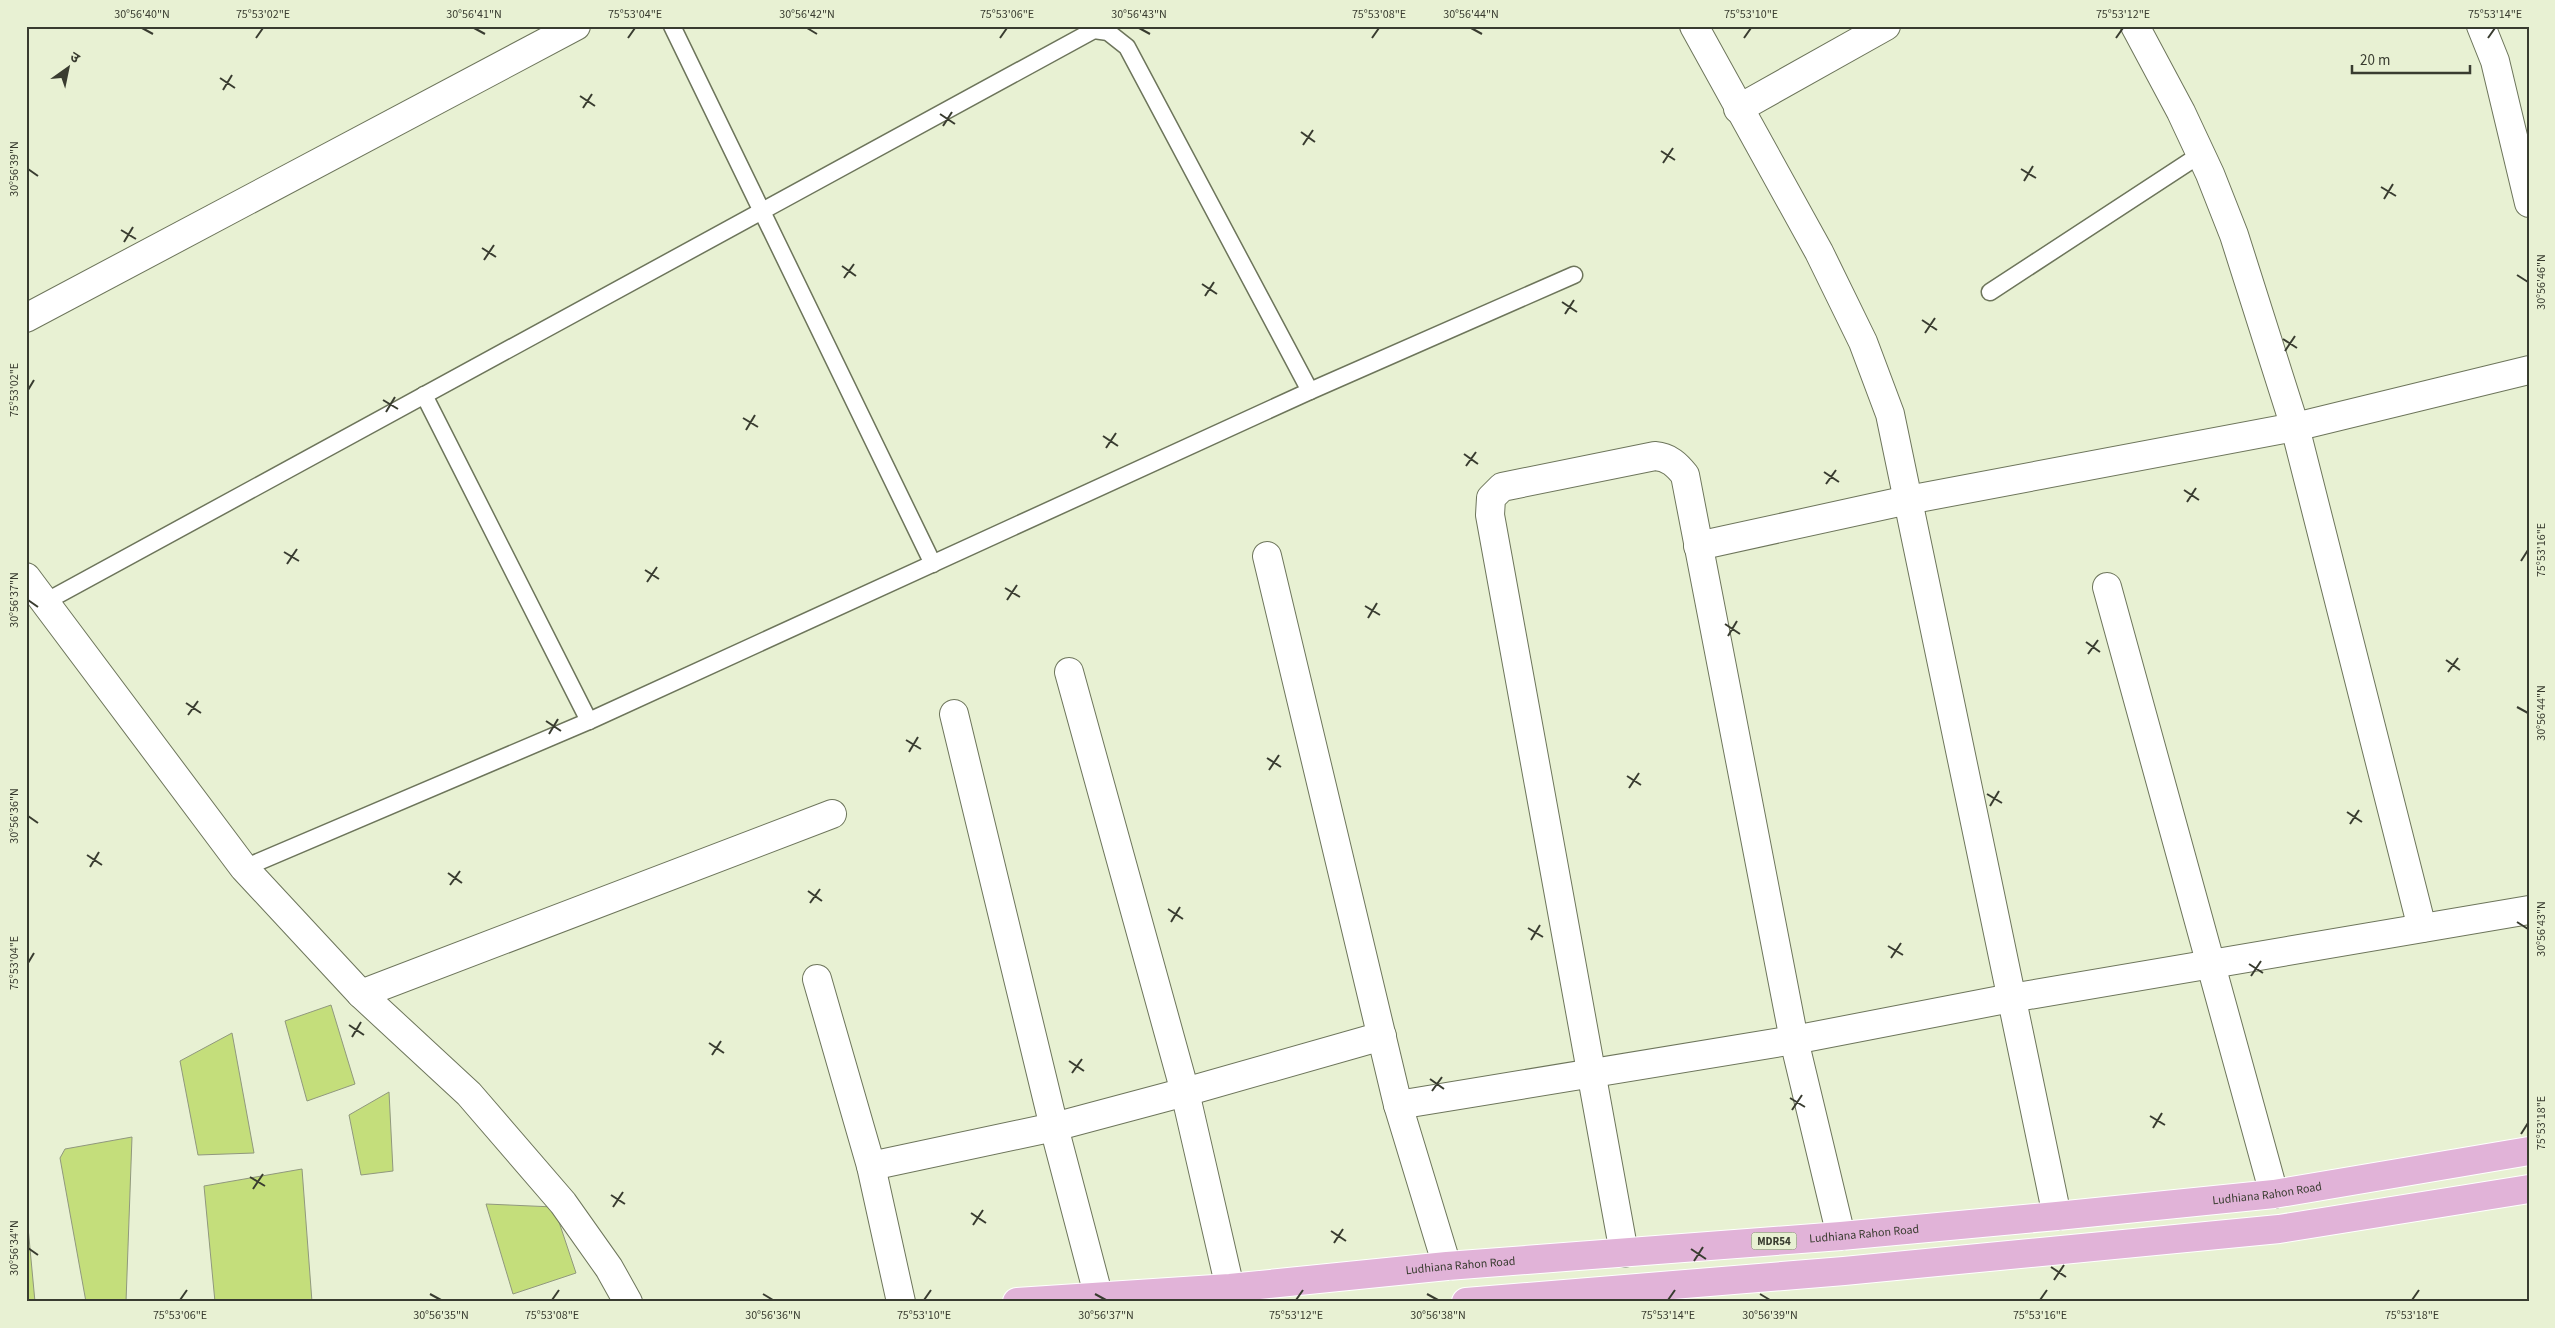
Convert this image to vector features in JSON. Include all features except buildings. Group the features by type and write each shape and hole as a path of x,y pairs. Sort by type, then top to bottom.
{"main road":[{"name":"Ludhiana Rahon Road","path":"1017,1302 1230,1288 1446,1266 1841,1236 2057,1216 2274,1194 2529,1151"},
{"path":"1466,1302 1992,1257 2279,1229 2529,1189"},
{"path":"1985,1222 1992,1257"}],"street":[{"path":"26,318 576,26"},
{"path":"1694,26 1738,109 1819,252 1863,342 1890,414 2057,1216"},
{"path":"1738,109 1886,26"},
{"path":"2135,26 2201,154 2234,235 2295,427 2422,928"},
{"path":"2481,26 2495,61 2529,203"},
{"path":"1698,546 1908,500 2295,427 2529,370"},
{"path":"1624,1253 1490,515 1491,498 1502,488 1655,456 1664,457 1676,464 1685,475 1794,1040 1841,1236"},
{"path":"1266,556 1398,1105 1446,1266"},
{"path":"26,577 244,868 361,994 475,1101 563,1203 609,1268 628,1302"},
{"path":"2107,587 2274,1194"},
{"path":"1069,672 1186,1092 1230,1288"},
{"path":"954,714 1054,1127 1099,1298"},
{"path":"361,994 832,814"},
{"path":"1398,1105 1794,1040 2012,998 2529,910"},
{"path":"817,979 870,1166 902,1302"},
{"path":"870,1166 1054,1127 1186,1092 1382,1036"}],"lane":[{"path":"672,26 933,564"},
{"path":"45,602 1094,30 1108,32 1127,47 1310,392"},
{"path":"1990,292 2201,154"},
{"path":"244,868 589,721 1310,392 1574,275"},
{"path":"424,395 589,721"}]}
